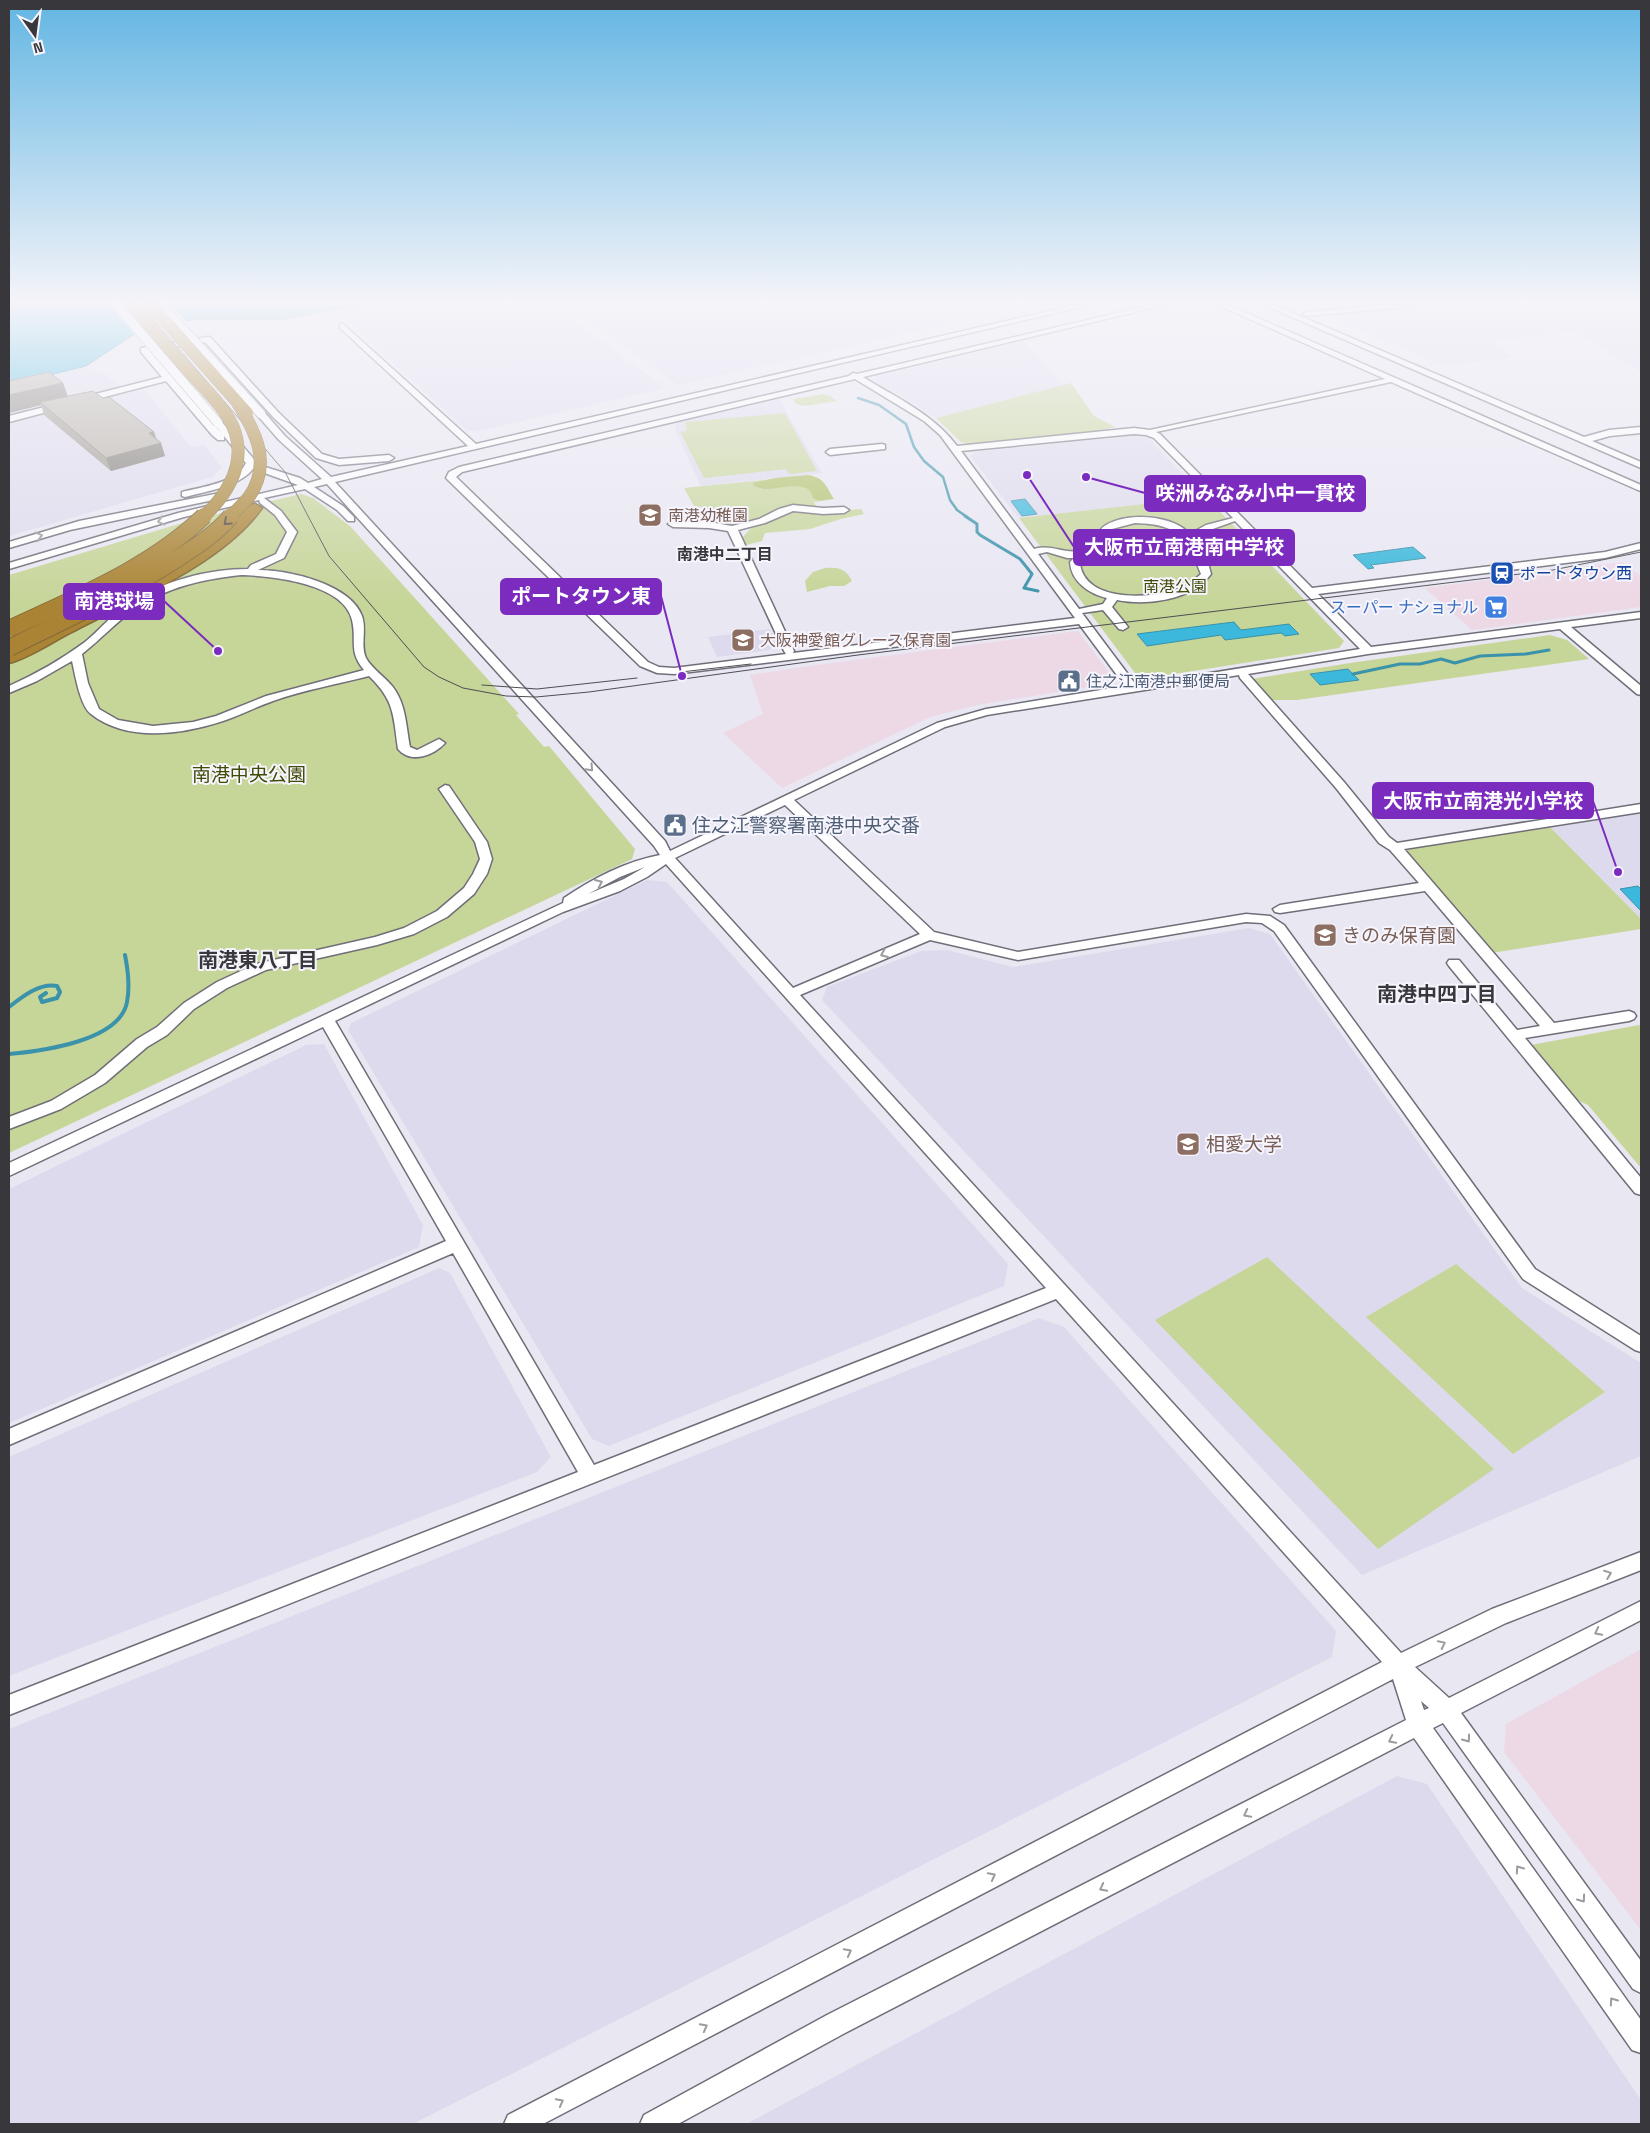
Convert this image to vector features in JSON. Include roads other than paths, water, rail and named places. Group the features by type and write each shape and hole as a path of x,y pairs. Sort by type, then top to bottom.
{"highway":[{"path":"9,648 168,565 206,539 237,512 255,486 260,471 261,456 255,433 238,405"},
{"path":"9,658 175,572 222,540 248,517 260,501 266,488 270,467 269,450 262,432 239,405"},
{"path":"9,628 105,583 149,559 181,538 217,505 232,482 239,459 236,436 219,406"},
{"path":"9,638 148,566 192,536 223,508 240,481 244,466 244,451 237,428 219,406"}],"street":[{"path":"9,419 65,405"},
{"path":"190,405 215,433 241,451"},
{"path":"203,405 256,467 302,482 340,508 650,847 667,858 1398,1665 1446,1710 1641,1981"},
{"path":"252,405 282,438 324,477 660,844 667,858"},
{"path":"267,405 319,456 339,462 391,457 470,443 641,405"},
{"path":"428,405 470,443"},
{"path":"70,527 302,482 633,405"},
{"path":"739,405 459,470 452,474 451,478 644,664 657,670 674,671 1082,615 1110,603 1173,594 1190,588 1206,574 1205,567 1190,540 1179,528 1167,524 1135,520 1109,527 1102,534 1100,542"},
{"path":"903,405 927,419 943,433 956,449 1082,615 1133,688"},
{"path":"1154,430 1272,405"},
{"path":"1450,405 1641,488"},
{"path":"1501,405 1641,465"},
{"path":"1522,405 1634,452"},
{"path":"1122,429 1193,421"},
{"path":"1584,440 1597,436 1641,430"},
{"path":"956,449 1134,431 1148,432 1157,436 1368,651"},
{"path":"830,452 882,447"},
{"path":"324,477 391,457"},
{"path":"9,545 233,479 245,474 251,463"},
{"path":"9,566 181,515 302,482"},
{"path":"252,572 255,567 280,556 292,532 278,514 263,501"},
{"path":"673,524 709,525 732,529 762,521 773,514 793,508 823,511 844,510"},
{"path":"1190,540 1194,534 1204,529 1232,521"},
{"path":"732,529 789,652"},
{"path":"1123,627 1110,603 1078,577 1075,568 1076,562 1083,554 1100,542 1117,539 1170,544 1198,555"},
{"path":"1309,592 1605,555 1641,546"},
{"path":"1038,551 1047,550 1067,554 1083,554"},
{"path":"1067,554 1076,562"},
{"path":"9,690 51,669 100,634 110,622 133,605 154,594 178,584 202,578 252,572 278,574 322,587 351,605 357,616 359,628 359,654 371,672 392,693 396,702 404,749 417,755 439,743"},
{"path":"9,1170 558,909 592,898 652,870 667,858 941,725 986,712 1368,651 1641,615"},
{"path":"1563,626 1641,692"},
{"path":"76,652 82,683 94,711 114,722 131,728 153,730 202,723 220,718 270,698 371,672"},
{"path":"1244,676 1340,785 1384,840 1395,847 1551,1029"},
{"path":"9,1123 56,1105 100,1079 142,1043 162,1031 189,1006 222,985 261,967 377,941 409,931 442,914 469,891 480,874 486,859 481,842 446,789"},
{"path":"787,800 929,935 1018,956 1246,918 1265,919 1279,928 1529,1274 1641,1345"},
{"path":"1395,847 1641,808"},
{"path":"1280,909 1428,886"},
{"path":"791,994 929,935"},
{"path":"1454,963 1641,1189"},
{"path":"1515,1035 1629,1016"},
{"path":"326,1019 590,1474"},
{"path":"9,1437 456,1244"},
{"path":"9,1705 1060,1290"},
{"path":"516,2124 1398,1665 1499,1616 1641,1561"},
{"path":"653,2124 845,2020 1641,1610"},
{"path":"1398,1665 1419,1726 1641,2041"}],"water":[{"path":"1025,499 1037,514 1022,516 1011,501"},
{"path":"1413,547 1426,558 1371,565 1374,568 1368,569 1353,555"},
{"path":"1234,622 1241,630 1289,624 1299,634 1285,636 1281,633 1225,640 1221,635 1147,646 1137,634"},
{"path":"1348,669 1359,680 1320,685 1310,674"},
{"path":"1638,886 1641,889 1641,911 1620,889"}],"waterway":[{"path":"878,405 906,424 914,447 924,461 943,477 950,500 957,510 967,517"},
{"path":"965,516 977,524 977,532 980,535 1020,559 1032,574 1024,588 1038,591"},
{"path":"1353,674 1400,664 1420,664 1441,659 1455,663 1480,656 1526,654 1549,650"},
{"path":"9,1054 59,1047 78,1042 110,1026 121,1015 127,1002 128,978 125,955"},
{"path":"9,1007 32,991 44,986 57,986 60,992 57,998 42,1002 40,997 46,993"}],"tram line":[{"path":"227,405 285,472 329,556 424,667 439,677 463,688 506,696 536,697 589,692 858,655 1553,570 1641,552"},
{"path":"681,672 751,664"},
{"path":"482,685 537,689 637,678"}],"place":[{"name":"大阪市立南港南中学校","path":"1027,475"},
{"name":"咲洲みなみ小中一貫校","path":"1086,477"},
{"name":"南港幼稚園","path":"650,515"},
{"name":"ポートタウン西","path":"1502,573"},
{"name":"スーパー ナショナル","path":"1496,607"},
{"name":"大阪神愛館グレース保育園","path":"743,640"},
{"name":"南港球場","path":"218,651"},
{"name":"ポートタウン東","path":"682,676"},
{"name":"住之江南港中郵便局","path":"1069,681"},
{"name":"住之江警察署南港中央交番","path":"675,825"},
{"name":"大阪市立南港光小学校","path":"1618,872"},
{"name":"きのみ保育園","path":"1325,935"},
{"name":"相愛大学","path":"1188,1144"}],"district":[{"name":"南港中二丁目","path":"725,554"},
{"name":"南港東八丁目","path":"258,960"},
{"name":"南港中四丁目","path":"1437,994"}],"park label":[{"name":"南港公園","path":"1175,586"},
{"name":"南港中央公園","path":"249,774"}]}
